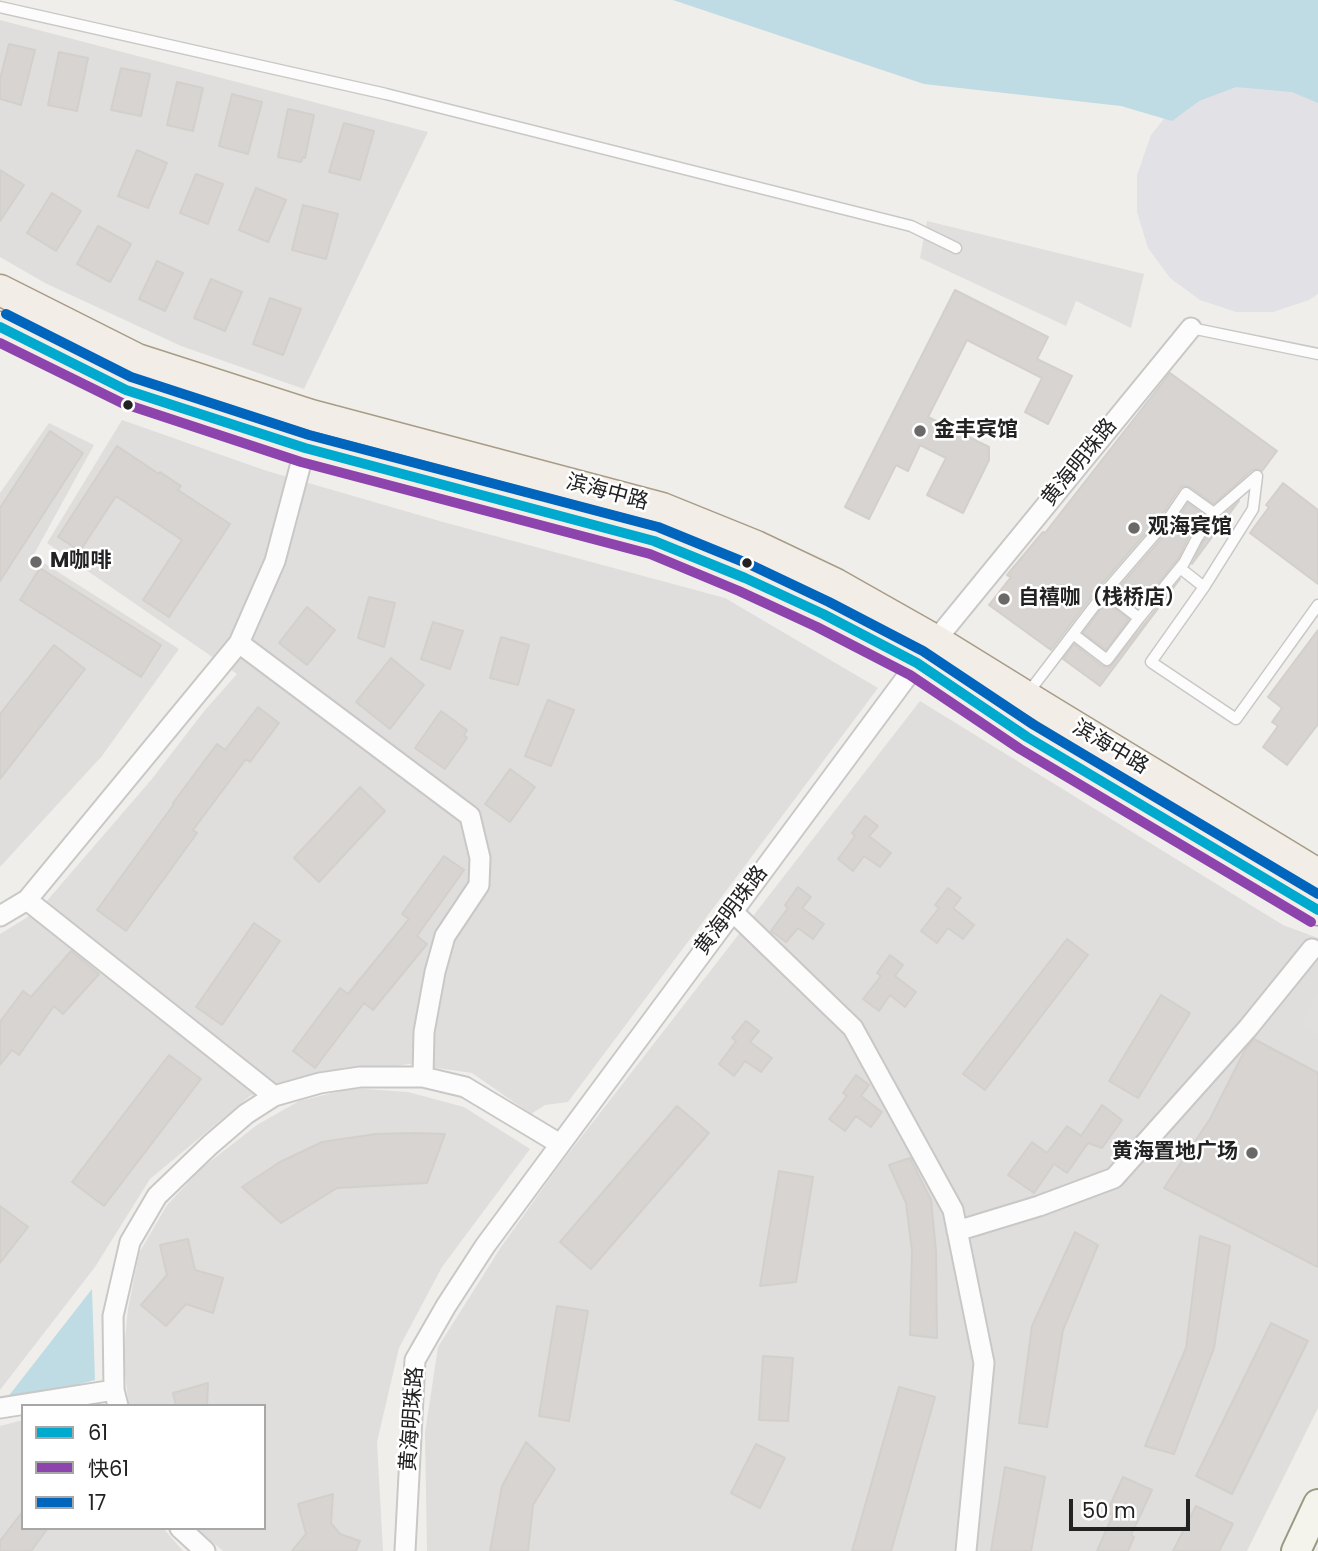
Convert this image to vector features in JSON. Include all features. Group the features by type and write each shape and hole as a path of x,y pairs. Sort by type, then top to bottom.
{"main road":[{"name":"滨海中路","path":"0,290 137,359 311,415 662,508 756,546 836,584 926,651 1027,737 1318,910"},
{"name":"滨海中路","path":"0,327 126,390 304,448 654,541 823,614 926,651 1025,696 1318,873"},
{"path":"1296,1551 1318,1504"}],"street":[{"name":"黄海明珠路","path":"405,1551 415,1360 446,1306 485,1246 926,651 1191,328"},
{"path":"0,916 27,900 239,643 275,561 304,448"},
{"path":"239,643 470,816 480,858 479,885 445,936 424,1032 423,1077"},
{"path":"27,900 274,1096"},
{"path":"732,911 853,1028 953,1210 984,1363 967,1551"},
{"path":"957,1231 1039,1206 1114,1178 1248,1028 1312,949"},
{"path":"46,1404 116,1398 113,1316 130,1242 157,1196 246,1114 274,1096 320,1083 360,1077 423,1077 465,1087 560,1144"},
{"path":"0,1408 21,1406"},
{"path":"182,1530 205,1551"}],"lane":[{"path":"0,7 386,94 911,226 956,248"},
{"path":"1191,328 1318,354"},
{"path":"1073,634 1107,660 1184,563 1214,513 1257,476 1253,509 1152,662 1236,719 1318,605"},
{"path":"1025,696 1105,592 1169,518 1186,493 1214,513"},
{"path":"1180,568 1204,587"},
{"path":"1105,592 1139,618"}],"shaded area":[{"path":"0,20 428,132 304,389 181,346 45,283 0,257"},
{"path":"1213,82 1318,93 1318,294 1309,300 1273,312 1236,312 1200,300 1170,278 1148,248 1137,212 1137,175 1151,135 1177,103"},
{"path":"927,221 1144,274 1131,328 1076,301 1066,326 920,258"},
{"path":"122,420 267,471 443,522 725,598 878,688 568,1102 545,1105 531,1114 472,1073 409,1064 293,1082 250,1096 150,1179 95,1267 0,1390 0,934 39,910 151,780 205,710 237,674 47,543"},
{"path":"49,423 94,445 33,556 179,649 102,756 0,867 0,493"},
{"path":"920,701 1283,925 1318,938 1318,1408 1247,1551 427,1551 425,1433 438,1347 501,1247 558,1167"},
{"path":"1318,992 1318,1035 1301,1026"},
{"path":"353,1088 408,1092 464,1107 530,1149 442,1267 399,1348 377,1442 383,1551 223,1551 198,1530 266,1530 266,1404 129,1404 123,1359 128,1309 139,1253 167,1205 203,1167 257,1125 299,1101"},
{"path":"21,1421 21,1530 165,1530 183,1551 0,1551 0,1426"}],"water":[{"path":"673,0 1318,0 1318,103 1292,92 1236,87 1199,101 1172,121 1121,106 924,84"},
{"path":"92,1289 95,1380 16,1401 7,1398"}],"building":[{"path":"9,44 35,50 21,105 0,99 0,79"},
{"path":"59,52 88,58 77,111 48,105"},
{"path":"121,68 150,74 141,116 111,110"},
{"path":"177,82 203,88 193,131 167,125"},
{"path":"232,94 262,102 248,154 219,146"},
{"path":"288,109 314,115 305,158 303,157 301,162 278,157"},
{"path":"344,123 374,131 360,180 329,172"},
{"path":"137,150 167,163 148,208 118,196"},
{"path":"0,170 24,185 0,221"},
{"path":"196,174 223,184 208,224 180,213"},
{"path":"256,188 286,200 268,242 239,230"},
{"path":"52,193 81,211 56,251 27,233"},
{"path":"303,205 338,214 326,259 292,250"},
{"path":"98,226 131,244 110,282 77,264"},
{"path":"157,261 183,273 165,311 139,299"},
{"path":"211,279 242,292 225,331 194,318"},
{"name":"金丰宾馆","path":"955,290 1048,337 1037,359 1072,376 1048,424 1025,412 1042,378 967,340 928,417 989,447 989,460 963,513 927,495 946,458 920,445 908,471 896,465 869,519 845,507"},
{"path":"270,298 301,309 283,355 253,344"},
{"name":"观海宾馆","path":"1170,373 1277,451 1262,471 1252,470 1214,504 1190,487 1180,488 1163,513 1099,587 1051,650 989,605 1011,577 1007,575 1043,532 1045,533"},
{"path":"50,431 83,453 0,581 0,508"},
{"path":"117,446 181,486 178,490 230,524 169,617 143,600 182,540 116,496 80,551 58,537"},
{"path":"1283,483 1318,510 1318,584 1250,533"},
{"path":"1239,501 1192,564 1220,518"},
{"path":"1188,503 1204,515 1190,534 1178,559 1138,608 1116,591 1175,523"},
{"path":"40,568 161,645 141,677 20,600"},
{"path":"1180,579 1100,686 1063,659 1074,644 1102,666 1110,667"},
{"path":"369,597 395,603 384,647 358,638"},
{"path":"1106,602 1129,619 1106,650 1083,633"},
{"path":"307,607 335,630 307,665 279,643"},
{"path":"433,622 463,631 450,669 421,659"},
{"path":"1318,630 1318,724 1287,765 1263,747 1278,726 1272,722 1282,708 1268,697"},
{"path":"501,637 529,645 518,685 490,678"},
{"path":"54,645 85,669 0,779 0,714"},
{"path":"391,658 424,685 390,729 356,702"},
{"path":"548,700 574,710 551,766 525,756"},
{"path":"258,707 279,723 250,762 246,759 193,830 197,833 126,931 97,910 217,744 225,750"},
{"path":"441,711 467,730 464,735 467,738 445,769 415,748"},
{"path":"510,769 535,787 510,822 485,804"},
{"path":"360,787 385,811 319,882 294,858"},
{"path":"865,816 878,826 869,836 891,853 880,867 864,856 853,871 838,859 855,836 852,833"},
{"path":"444,856 464,870 417,936 427,944 373,1010 364,1003 315,1068 293,1051 340,988 348,994 409,919 402,914"},
{"path":"798,887 811,897 802,908 824,924 813,939 798,928 786,942 771,931 788,908 785,905"},
{"path":"948,888 961,898 953,908 974,925 963,939 948,928 937,943 921,931 939,908 935,905"},
{"path":"254,923 280,941 222,1025 196,1007"},
{"path":"1067,939 1088,955 985,1090 963,1074"},
{"path":"71,951 99,974 63,1014 54,1006 19,1055 12,1050 0,1065 0,1022 23,991 31,997"},
{"path":"890,955 903,965 895,976 916,992 905,1007 890,995 879,1011 863,999 881,976 877,973"},
{"path":"1161,995 1190,1013 1138,1098 1109,1081"},
{"path":"746,1021 759,1031 750,1042 772,1058 761,1072 745,1061 734,1076 719,1064 736,1041 732,1038"},
{"name":"黄海置地广场","path":"1254,1039 1318,1073 1318,1267 1164,1188 1210,1119 1245,1050"},
{"path":"169,1055 201,1079 104,1206 72,1182"},
{"path":"856,1075 869,1085 861,1096 882,1112 871,1127 856,1116 845,1131 829,1119 847,1096 843,1093"},
{"path":"1102,1105 1122,1120 1102,1148 1088,1143 1067,1173 1054,1164 1034,1193 1008,1175 1032,1142 1047,1153 1067,1126 1081,1136"},
{"path":"677,1106 709,1133 591,1269 560,1242"},
{"path":"376,1134 445,1134 427,1183 337,1188 281,1223 242,1187 280,1162 322,1142"},
{"path":"910,1158 931,1200 936,1251 937,1338 910,1335 912,1250 906,1203 889,1165"},
{"path":"779,1171 813,1177 796,1282 760,1286"},
{"path":"0,1206 28,1227 0,1263"},
{"path":"1075,1232 1098,1245 1063,1330 1047,1427 1019,1423 1032,1326"},
{"path":"1200,1236 1230,1246 1214,1348 1174,1454 1145,1446 1186,1348"},
{"path":"188,1239 195,1270 223,1278 213,1313 186,1304 166,1326 141,1305 167,1275 160,1245"},
{"path":"557,1306 588,1311 569,1421 539,1416"},
{"path":"1271,1323 1308,1341 1232,1494 1196,1476"},
{"path":"763,1356 793,1358 788,1421 759,1420"},
{"path":"208,1383 207,1404 176,1404 173,1393"},
{"path":"899,1387 935,1397 891,1551 852,1551"},
{"path":"526,1442 555,1469 533,1505 528,1551 490,1551 502,1486"},
{"path":"756,1444 785,1458 760,1508 731,1493"},
{"path":"1005,1467 1045,1477 1031,1551 991,1551"},
{"path":"1123,1477 1152,1490 1131,1535 1134,1537 1128,1551 1097,1551 1113,1515 1107,1512"},
{"path":"333,1494 331,1523 340,1534 360,1541 356,1551 292,1551 306,1534 298,1504"},
{"path":"1196,1506 1233,1524 1219,1551 1173,1551"},
{"path":"21,1514 21,1530 47,1530 31,1551 0,1551 0,1541"}],"transit line":[{"name":"17","path":"6,314 131,377 309,435 658,527 751,565 923,651 1034,725 1318,894"},
{"name":"61","path":"0,327 126,390 305,448 654,541 745,578 823,614 917,663 1027,737 1318,910"},
{"name":"快61","path":"0,343 122,403 301,462 650,554 739,591 910,675 1020,749 1311,922"}],"place":[{"name":"金丰宾馆","path":"920,431"},
{"name":"观海宾馆","path":"1134,528"},
{"name":"M咖啡","path":"36,562"},
{"name":"自禧咖（栈桥店）","path":"1004,599"},
{"name":"黄海置地广场","path":"1252,1153"}]}
